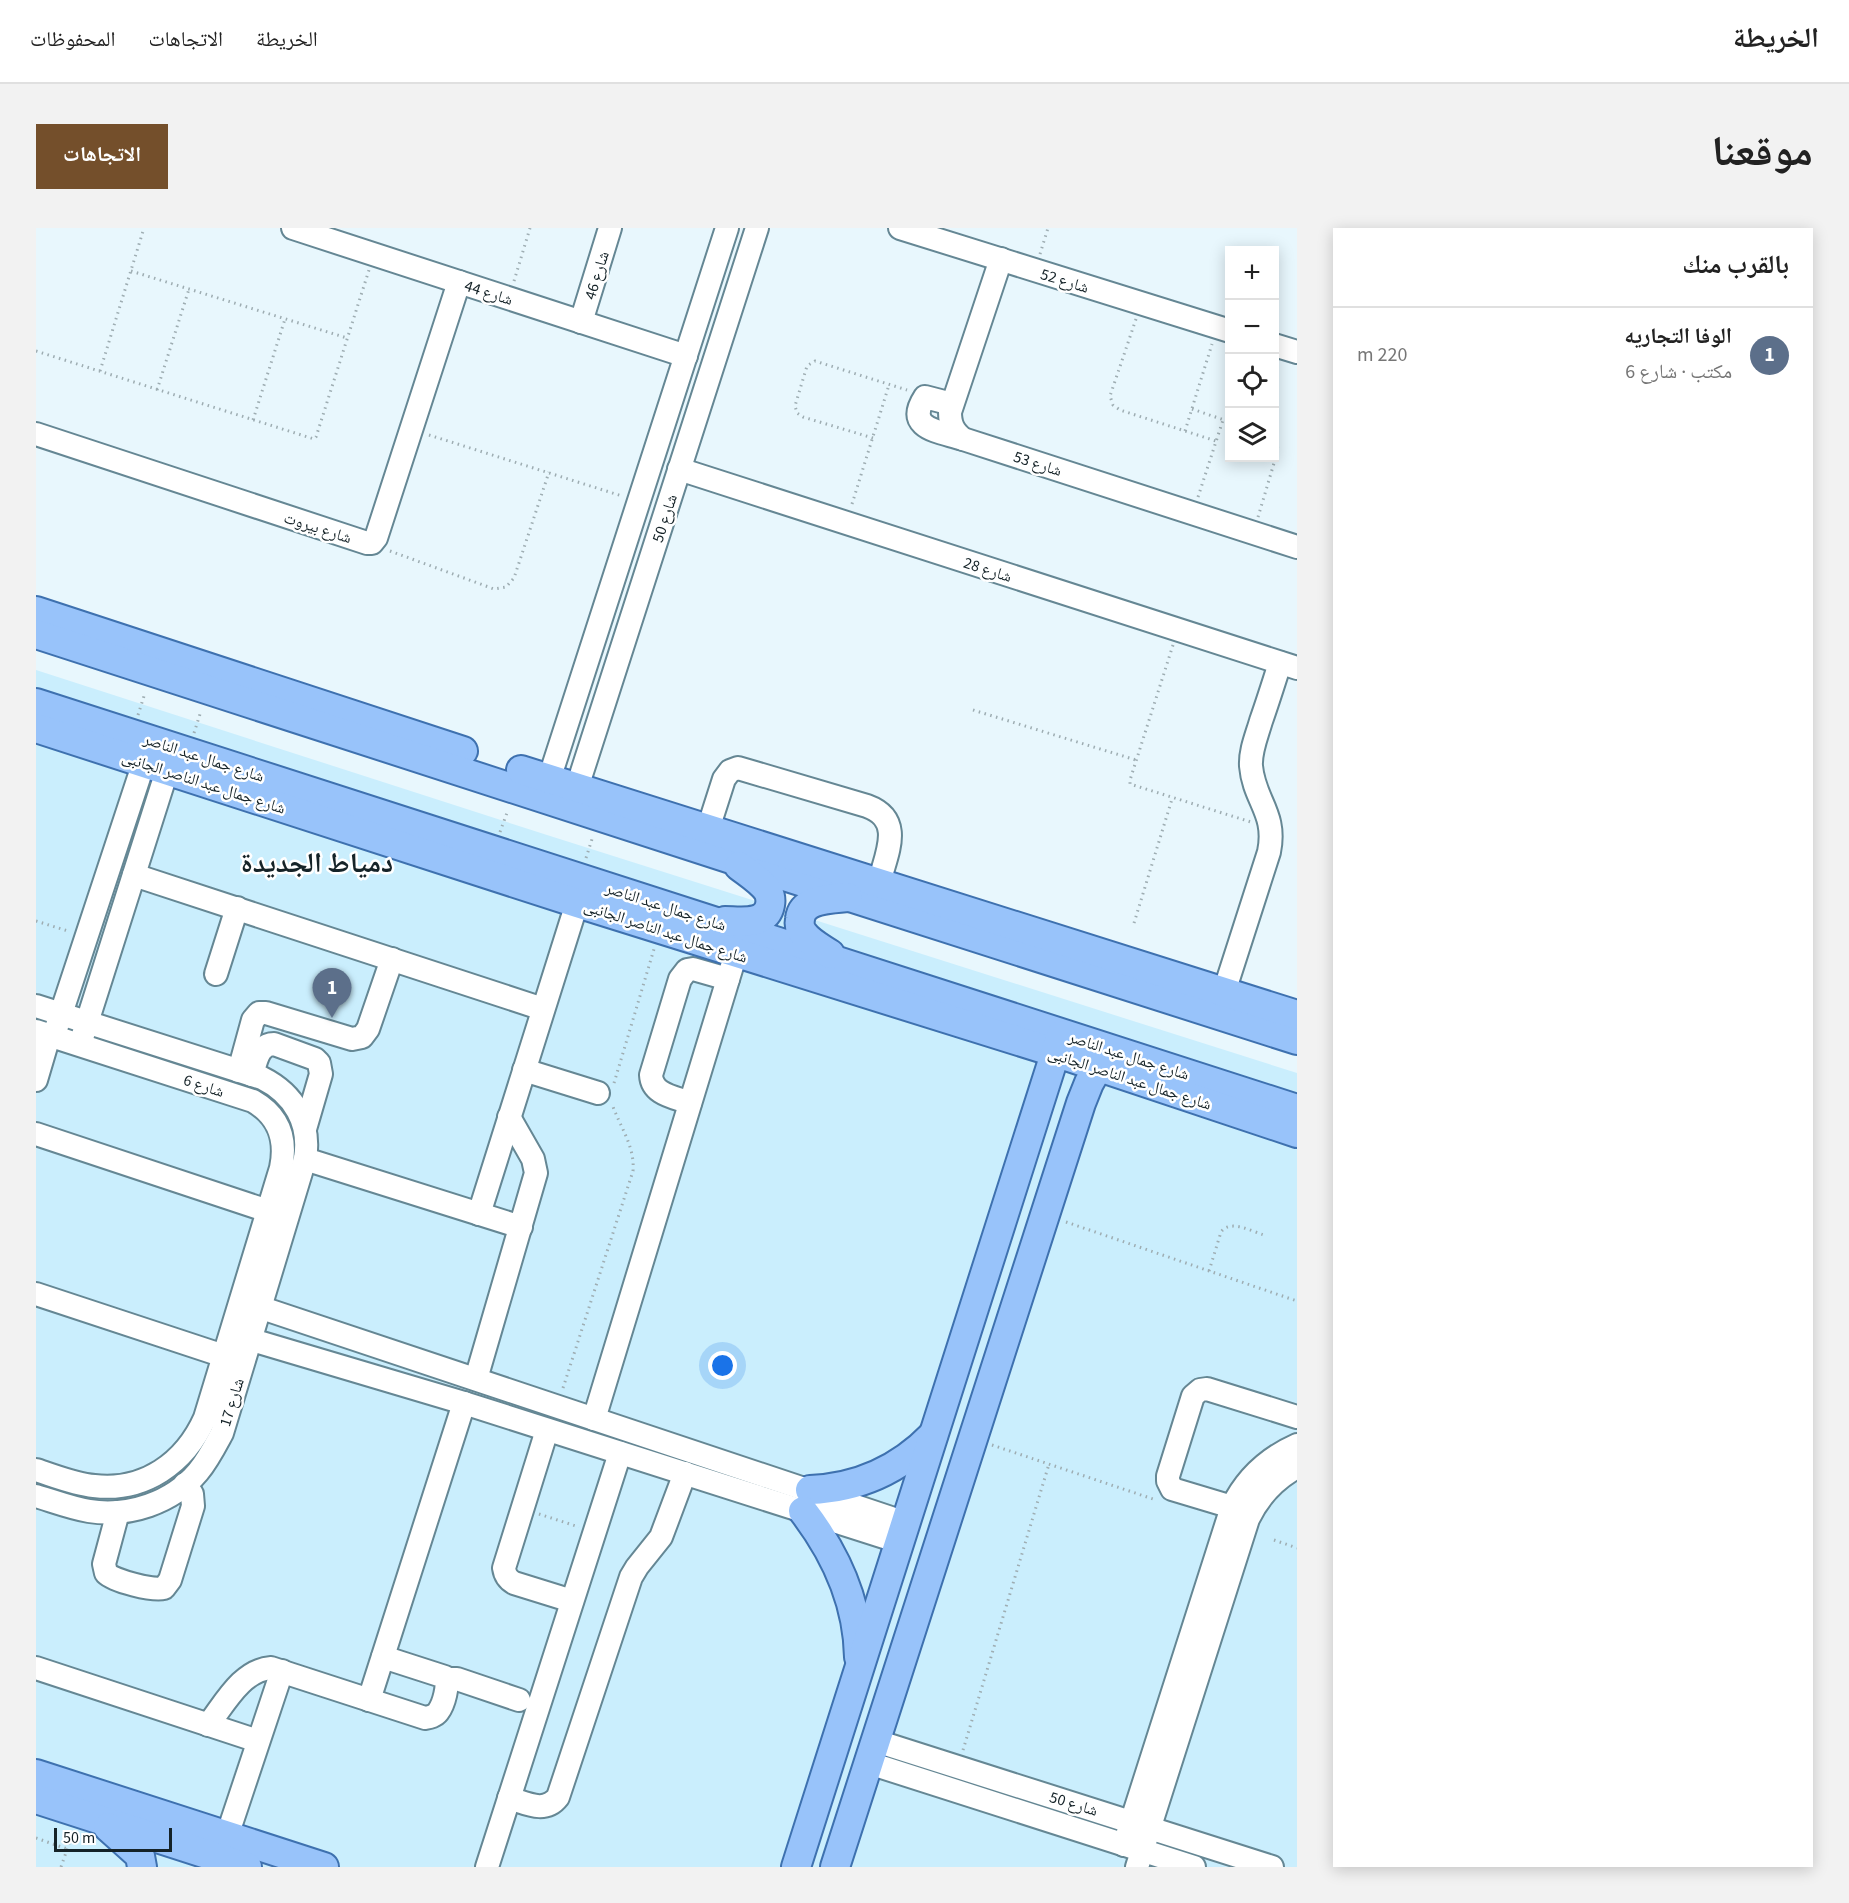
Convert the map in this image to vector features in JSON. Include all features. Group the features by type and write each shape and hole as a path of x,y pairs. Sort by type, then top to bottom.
{"main road":[{"path":"36,611 546,789 574,798 708,829 879,883 1297,1040"},
{"path":"36,634 514,789 546,789"},
{"name":"شارع جمال عبد الناصر","path":"36,703 160,751 494,851 531,875"},
{"name":"شارع جمال عبد الناصر الجانبى","path":"36,728 160,751 578,890 732,966 1059,1043 1297,1133"},
{"path":"574,798 600,817 850,896 1100,965 1224,992 1297,1015"},
{"path":"711,921 756,921 762,918 770,908 771,902 767,890 731,860"},
{"name":"شارع جمال عبد الناصر","path":"578,890 711,921 843,964 1059,1043"},
{"path":"843,964 805,936 801,931 800,919 805,908 810,904 850,896"},
{"path":"796,1867 1059,1043"},
{"path":"836,1867 1081,1103 1103,1058"},
{"name":"شارع جمال عبد الناصر","path":"1103,1058 1297,1109"},
{"path":"859,1669 856,1626 846,1585 806,1501 879,1476 909,1457 935,1433"},
{"path":"36,1774 229,1858"},
{"path":"36,1799 229,1858 324,1867"},
{"path":"90,1817 136,1852 140,1857 142,1867"}],"street":[{"name":"شارع 44","path":"293,228 686,356"},
{"name":"شارع 46","path":"581,322 610,228"},
{"name":"شارع 50","path":"546,789 727,228"},
{"name":"شارع 50","path":"574,798 757,228"},
{"name":"شارع 52","path":"900,228 1223,329"},
{"path":"963,439 952,428 950,412 1001,259"},
{"name":"شارع بيروت","path":"36,434 367,543 374,542 459,282"},
{"path":"1279,346 1297,352"},
{"path":"926,396 952,404"},
{"name":"شارع 53","path":"926,396 918,412 920,423 923,425 1297,547"},
{"name":"شارع 28","path":"680,469 1289,665"},
{"path":"1224,992 1269,852 1272,836 1269,820 1253,782 1252,749 1289,665"},
{"path":"80,1045 134,875 160,751"},
{"path":"36,1080 46,1035 61,1014 86,937 160,751"},
{"path":"708,829 726,775 738,768 867,806 880,813 890,825 891,834 879,883"},
{"path":"134,875 543,1009"},
{"path":"479,1214 578,890"},
{"path":"216,974 237,909"},
{"path":"246,1073 253,1020 260,1013 352,1039 362,1037 368,1029 392,959"},
{"path":"594,1419 732,966 687,970 680,979 651,1075 651,1082 660,1092 690,1103"},
{"path":"70,988 95,997"},
{"name":"شارع 6","path":"36,1006 271,1082 287,1095 299,1111 307,1139 305,1159"},
{"name":"شارع 6","path":"46,1035 245,1098 268,1111 278,1125 284,1150 282,1168 268,1211"},
{"path":"246,1073 262,1047 268,1044 274,1044 315,1059 321,1068 321,1074 305,1130"},
{"path":"524,1070 607,1094"},
{"path":"476,1379 534,1182 535,1165 509,1117"},
{"path":"36,1134 268,1211"},
{"path":"305,1159 521,1227"},
{"name":"شارع 17","path":"36,1470 81,1484 106,1487 132,1484 156,1475 185,1451 200,1430 251,1304 305,1159"},
{"name":"شارع 17","path":"251,1304 268,1211"},
{"path":"36,1294 464,1403 685,1473 806,1501"},
{"path":"251,1304 557,1406 806,1501 903,1532"},
{"name":"شارع 17","path":"36,1496 89,1511 118,1512 147,1506 174,1493 205,1463 222,1433 235,1343"},
{"path":"1232,1507 1172,1489 1168,1481 1193,1396 1200,1390 1207,1389 1297,1418"},
{"path":"369,1700 464,1403"},
{"path":"547,1430 504,1568 506,1577 514,1583 572,1601"},
{"path":"1134,1854 1232,1507 1244,1486 1262,1466 1297,1445"},
{"path":"487,1867 620,1453"},
{"path":"1141,1824 1248,1518 1268,1488 1287,1472 1297,1467"},
{"path":"509,1798 538,1807 550,1805 558,1797 631,1577 661,1537 685,1473"},
{"path":"118,1512 104,1564 106,1573 115,1579 154,1589 164,1588 170,1580 193,1506 192,1494 185,1484"},
{"path":"383,1657 519,1700"},
{"path":"36,1668 258,1741"},
{"path":"208,1725 245,1678 265,1669 282,1671 425,1718 429,1718 440,1710 447,1679"},
{"path":"229,1858 258,1741 282,1671"},
{"name":"شارع 50","path":"872,1752 958,1767 1272,1867"},
{"name":"شارع 50","path":"872,1752 1134,1854 1194,1867"}],"path":[{"path":"100,371 144,228"},
{"path":"509,298 530,228"},
{"path":"1035,270 1048,228"},
{"path":"36,351 315,439 374,254"},
{"path":"131,271 347,338"},
{"path":"157,390 189,289"},
{"path":"1141,303 1110,396 1113,405 1120,410 1216,441"},
{"path":"253,420 285,319"},
{"path":"1185,431 1223,329"},
{"path":"873,438 800,416 795,406 807,366 815,361 926,396"},
{"path":"847,523 890,385"},
{"path":"1192,409 1225,421"},
{"path":"1193,513 1222,420"},
{"path":"411,429 638,501"},
{"path":"1253,533 1274,462"},
{"path":"367,543 494,589 506,587 514,578 549,472"},
{"path":"1178,630 1129,781 1131,785 1172,799 1270,828"},
{"path":"152,672 160,751"},
{"path":"160,751 207,689"},
{"path":"973,710 1136,760"},
{"path":"494,851 514,789"},
{"path":"1134,923 1172,799"},
{"path":"578,890 600,817"},
{"path":"36,921 86,937"},
{"path":"557,1406 633,1171 631,1147 607,1094 660,930"},
{"path":"1045,1215 1297,1301"},
{"path":"1209,1271 1225,1226 1232,1225 1264,1235"},
{"path":"973,1438 1160,1501"},
{"path":"958,1767 1049,1464"},
{"path":"523,1509 594,1532"},
{"path":"1274,1540 1297,1548"},
{"path":"61,1867 67,1848 90,1817"},
{"path":"36,1838 67,1848"}],"shaded area":[{"path":"36,670 1297,1073 1297,1867 36,1867"}],"place":[{"name":"الوفا التجاريه","path":"332,1018"}],"district":[{"name":"دمياط الجديدة","path":"317,862"}]}
